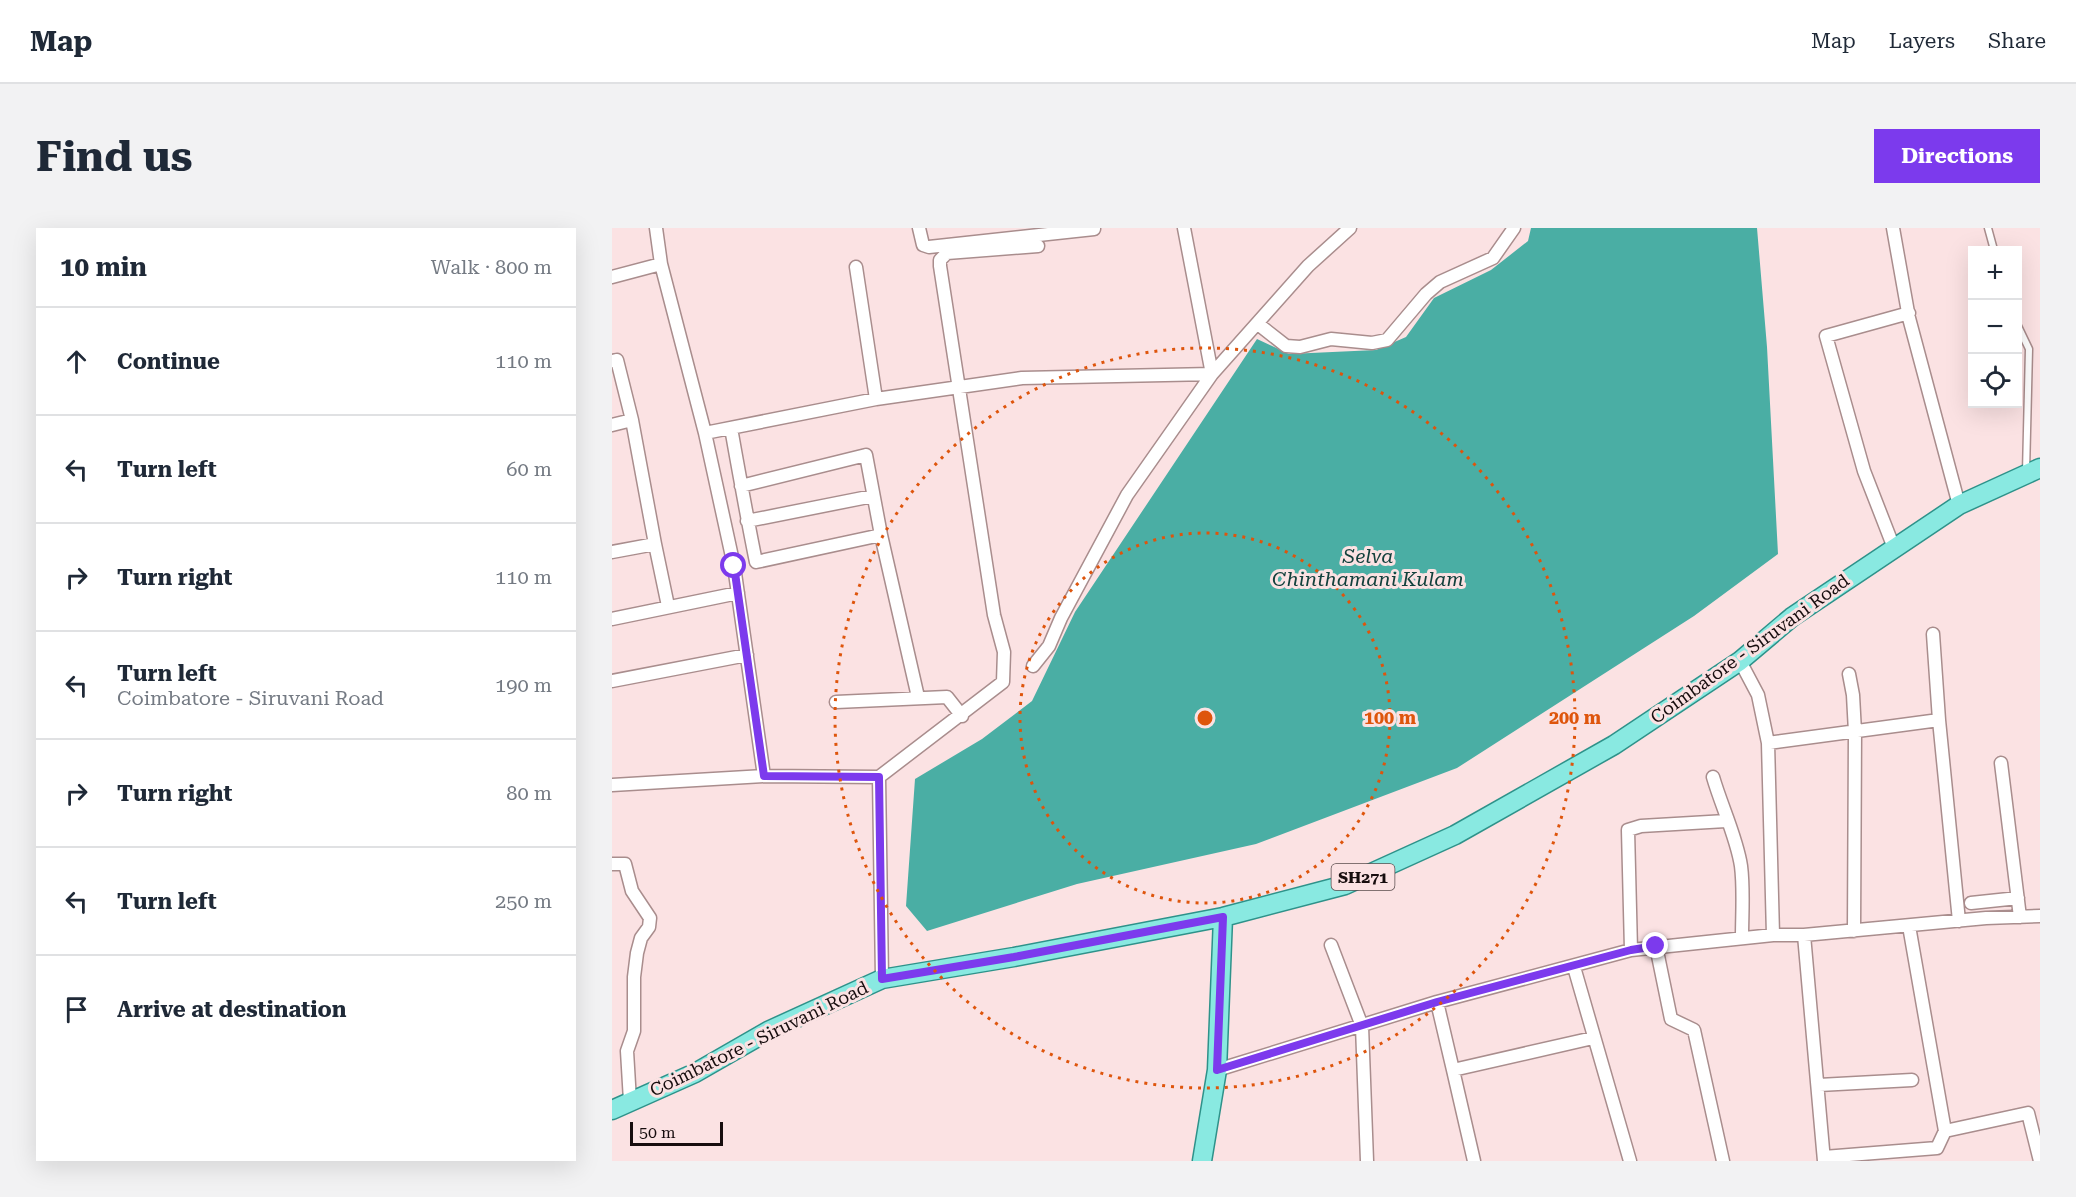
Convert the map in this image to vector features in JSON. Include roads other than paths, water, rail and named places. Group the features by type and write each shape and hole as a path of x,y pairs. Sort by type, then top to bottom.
{"main road":[{"name":"Coimbatore - Siruvani Road","path":"612,1110 695,1073 768,1031 882,979 1014,957 1223,917 1345,885 1455,835 1614,745 1740,661 1792,617 1959,505 2033,470"},
{"path":"1202,1161 1217,1070 1223,917"}],"street":[{"path":"656,228 661,264 705,433 734,566 764,776"},
{"path":"919,228 919,239 922,245 929,247 1050,231 1094,229"},
{"path":"1184,228 1212,374"},
{"path":"1033,666 1049,646 1061,618 1127,495 1212,374 1308,267 1350,228"},
{"path":"1258,324 1286,346 1300,348 1331,339 1372,343 1387,340 1426,294 1440,282 1493,258 1514,228"},
{"path":"1893,228 1908,313 1959,505"},
{"path":"612,785 764,776 879,777 962,716 1003,682 1004,652 994,615 940,260 947,253 1038,246"},
{"path":"612,277 661,264"},
{"path":"856,267 876,399"},
{"path":"1894,548 1864,471 1826,336 1908,313"},
{"path":"612,361 617,360 632,420 668,606"},
{"path":"705,433 876,399 1022,378 1212,374"},
{"path":"612,425 632,420"},
{"path":"731,428 756,562"},
{"path":"741,486 866,455 881,536 918,697"},
{"path":"747,521 873,496"},
{"path":"734,566 881,536"},
{"path":"612,552 655,544"},
{"path":"612,619 738,593"},
{"path":"1933,634 1959,921"},
{"path":"612,681 747,655"},
{"path":"1740,661 1758,695 1768,743 1773,935"},
{"path":"1849,674 1853,695 1855,732 1854,931"},
{"path":"836,702 947,697 962,716"},
{"path":"1768,743 1939,720"},
{"path":"2001,764 2020,917"},
{"path":"879,777 882,979"},
{"path":"1713,777 1726,821 1733,831 1741,867 1742,937"},
{"path":"1631,950 1628,830 1641,826 1726,821"},
{"path":"612,864 624,864 632,891 650,918 649,927 637,953 634,977 634,1031 627,1051 630,1101"},
{"path":"1971,903 2018,898"},
{"path":"1217,1070 1437,1002 1631,950 1742,937 1804,935 2040,916"},
{"path":"1804,935 1824,1159 1937,1148 1945,1131 1909,926"},
{"path":"1330,945 1362,1026 1367,1161"},
{"path":"1656,946 1671,1019 1694,1030 1723,1161"},
{"path":"1574,967 1630,1161"},
{"path":"1437,1002 1474,1161"},
{"path":"1454,1071 1593,1038"},
{"path":"1819,1085 1912,1080"},
{"path":"1945,1131 2028,1113 2040,1161"}],"lane":[{"path":"1988,228 1993,246"},
{"path":"2022,334 2029,349 2033,470"}],"water":[{"name":"Selva Chinthamani Kulam","path":"1531,228 1757,228 1767,347 1778,554 1694,616 1457,768 1256,844 1077,884 927,931 906,906 915,779 982,739 1032,701 1075,612 1257,339 1289,354 1376,350 1406,337 1434,298 1491,270 1528,241"}]}
